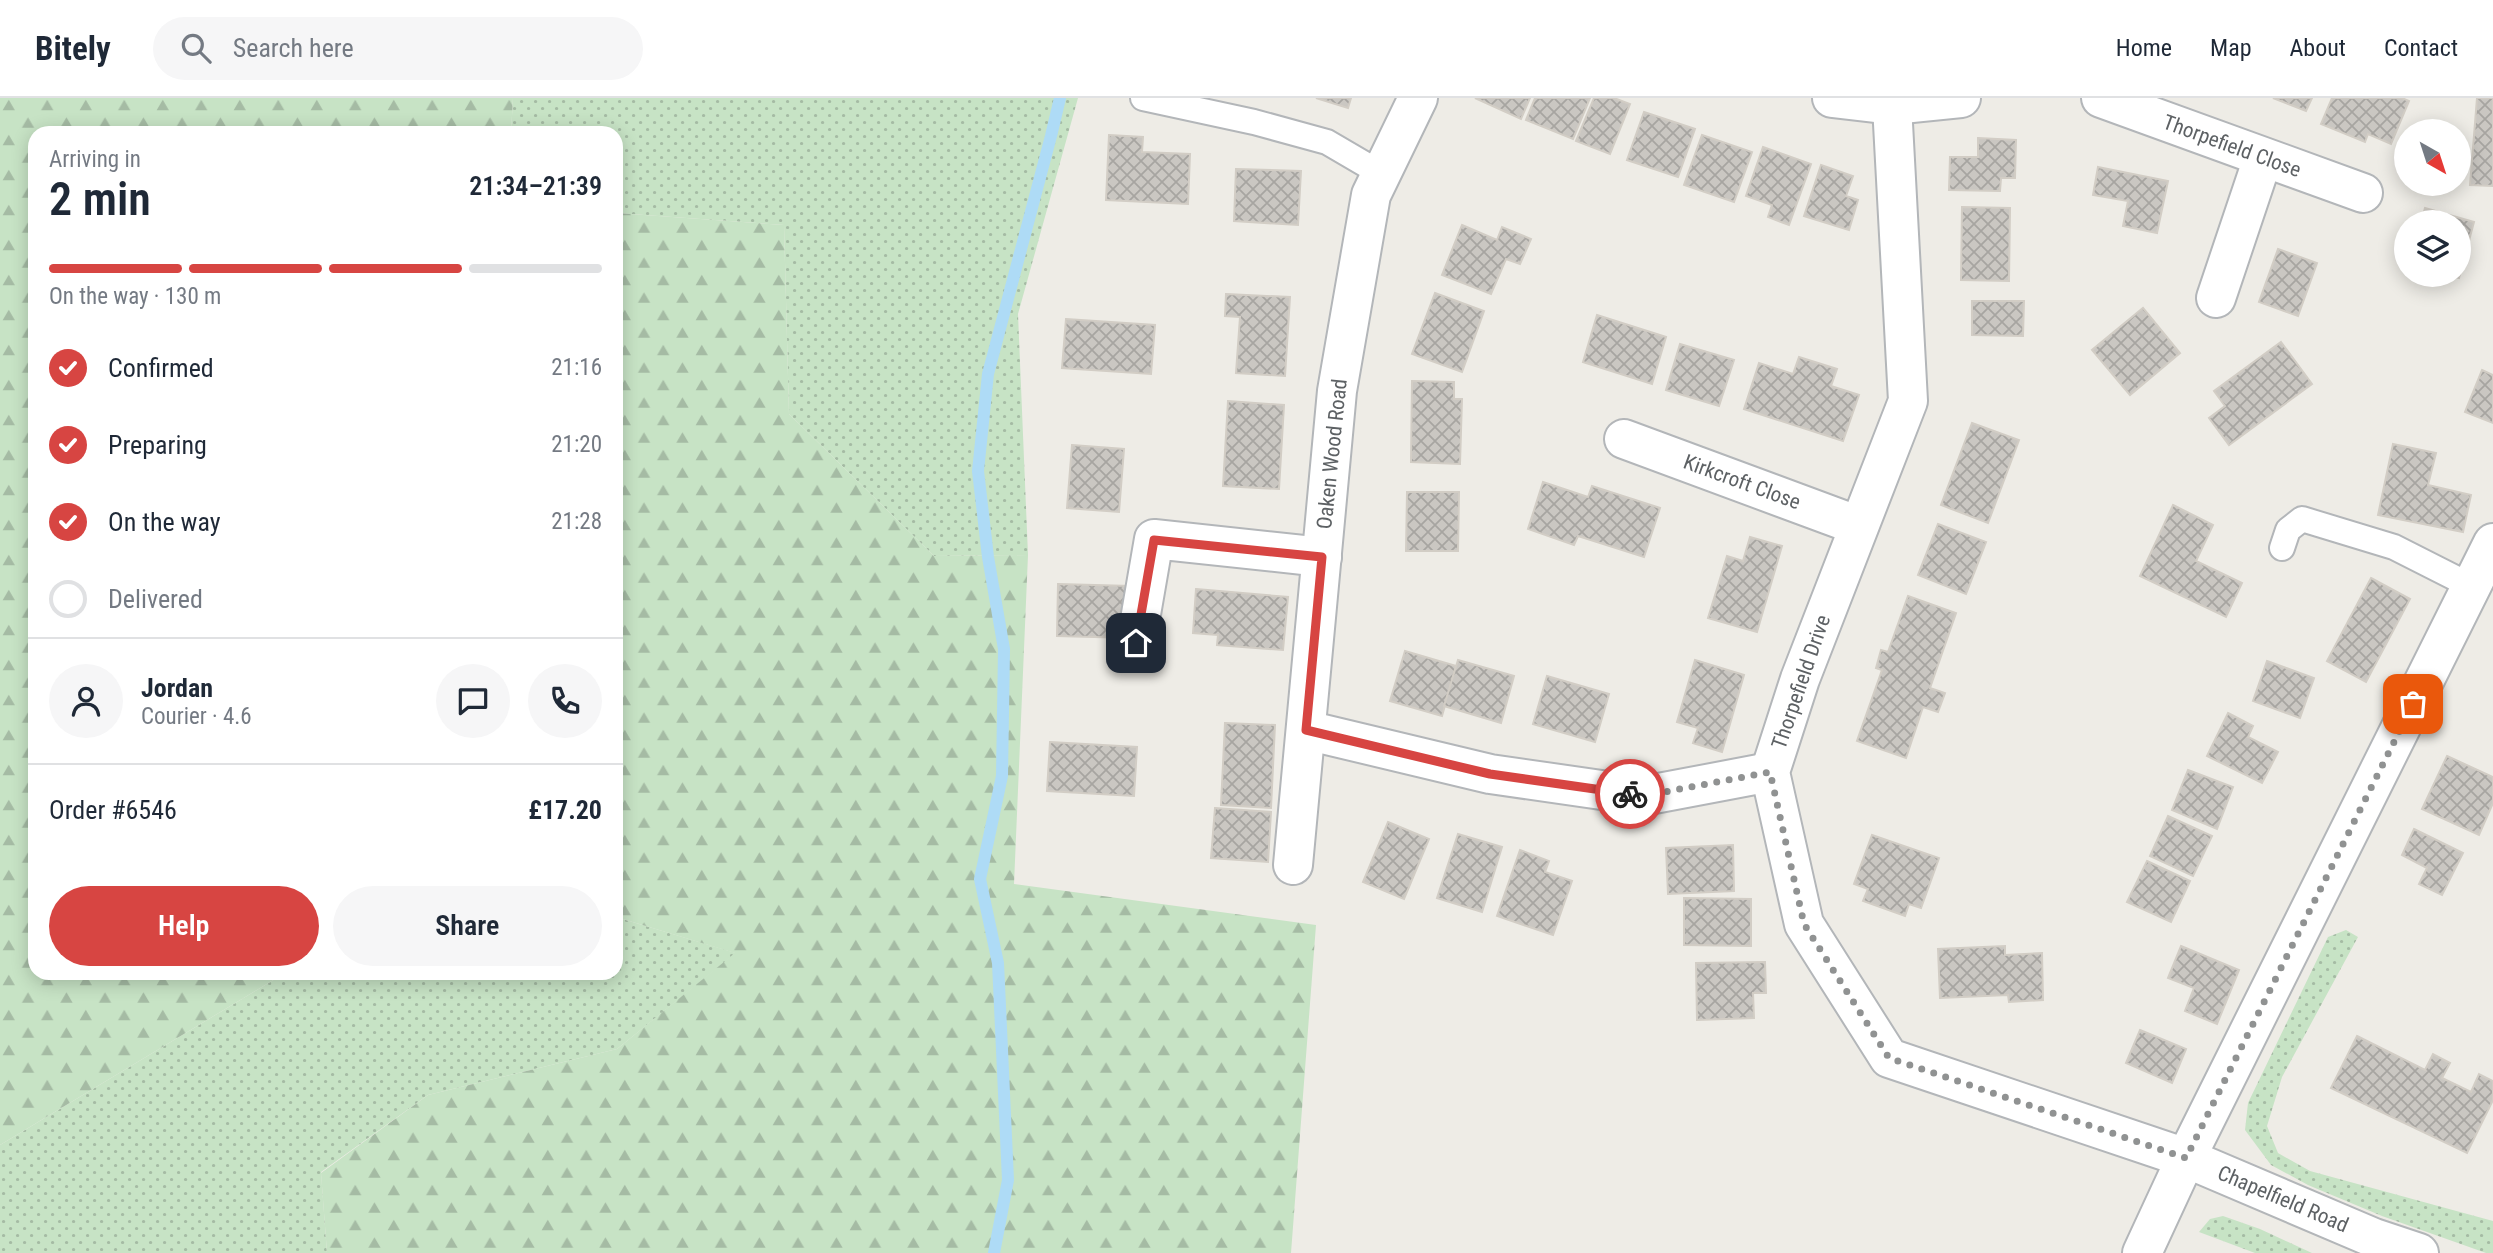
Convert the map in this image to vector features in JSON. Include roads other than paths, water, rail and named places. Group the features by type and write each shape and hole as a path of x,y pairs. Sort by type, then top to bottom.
{"street":[{"name":"Oaken Wood Road","path":"1293,865 1337,391 1371,195 1418,98"},
{"path":"1832,98 1892,105 1961,98"},
{"name":"Thorpefield Close","path":"2101,98 2363,193"},
{"name":"Thorpefield Drive","path":"1892,105 1908,401 1800,679 1770,772 1804,924 1889,1058 2186,1158"},
{"path":"2216,298 2263,158"},
{"name":"Kirkcroft Close","path":"1625,439 1859,526"},
{"path":"1136,643 1154,540 1322,557"},
{"path":"2142,1253 2186,1158 2493,543"},
{"path":"1306,730 1490,774 1643,796 1770,772"},
{"name":"Chapelfield Road","path":"2186,1158 2374,1237 2419,1253"}],"lane":[{"path":"1143,98 1254,122 1327,142 1380,173"},
{"path":"2282,548 2288,530 2302,519 2394,547 2471,586"}],"waterway":[{"path":"994,1253 1008,1180 998,963 980,879 1002,776 1004,649 988,557 978,471 988,374 1060,98"}]}
